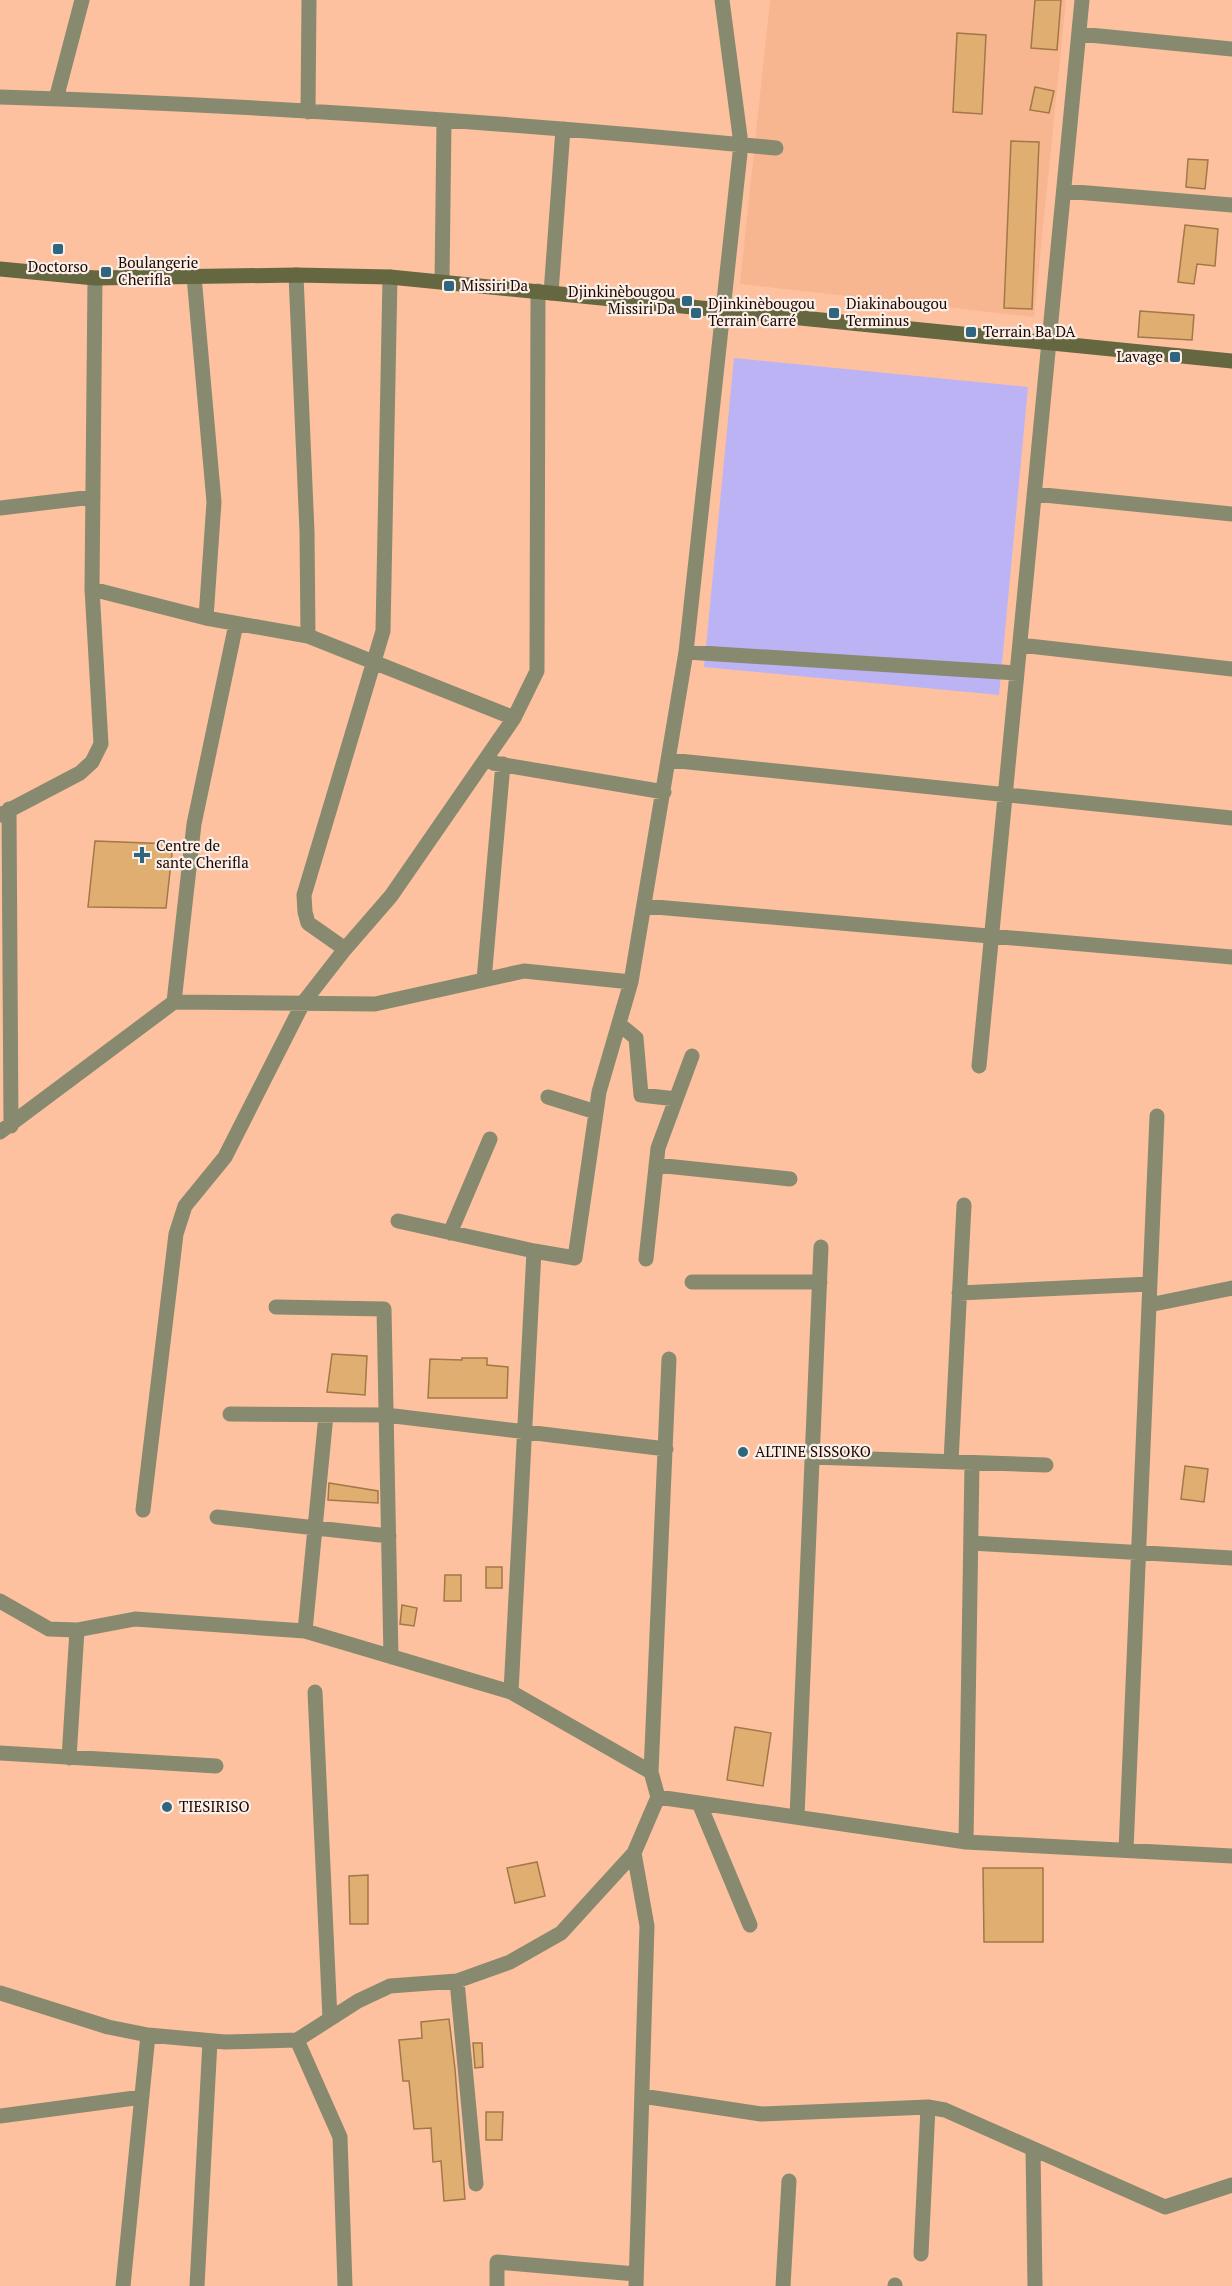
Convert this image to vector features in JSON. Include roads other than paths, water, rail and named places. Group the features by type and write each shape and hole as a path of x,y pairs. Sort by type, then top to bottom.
{"street":[{"path":"56,99 82,0"},
{"path":"308,112 309,0"},
{"path":"398,1221 575,1258 599,1092 632,982 686,652 741,144 723,0"},
{"path":"979,1066 1082,0"},
{"path":"1079,34 1232,48"},
{"path":"0,98 308,112 563,129 776,148"},
{"path":"442,282 444,121"},
{"path":"143,1510 176,1234 185,1206 225,1157 303,1003 345,949 391,896 514,718 537,671 545,292 563,129"},
{"path":"1064,191 1232,206"},
{"path":"0,269 95,278 296,275 390,277 1232,361"},
{"path":"296,275 307,532 308,636"},
{"path":"194,276 214,502 206,618"},
{"path":"345,949 308,924 304,896 382,631 390,277"},
{"path":"5,1129 4,812 80,773 92,762 101,744 92,589 95,278"},
{"path":"1034,494 1232,514"},
{"path":"0,508 93,497"},
{"path":"92,589 206,618 308,636 514,718"},
{"path":"174,1002 194,824 236,624"},
{"path":"1020,645 1232,669"},
{"path":"686,652 1017,673"},
{"path":"669,760 1232,818"},
{"path":"484,761 664,792"},
{"path":"484,980 503,764"},
{"path":"644,906 1232,957"},
{"path":"5,1129 174,1002 375,1004 524,971 632,982"},
{"path":"619,1024 636,1038 642,1095 676,1099"},
{"path":"646,1259 658,1148 692,1056"},
{"path":"548,1097 596,1112"},
{"path":"1126,1850 1157,1116"},
{"path":"450,1233 490,1139"},
{"path":"656,1165 790,1179"},
{"path":"951,1462 964,1204"},
{"path":"797,1817 821,1247"},
{"path":"511,1692 534,1251"},
{"path":"692,1282 820,1282"},
{"path":"959,1293 1150,1284"},
{"path":"1149,1305 1232,1288"},
{"path":"276,1307 384,1309 392,1657"},
{"path":"0,1993 108,2027 148,2035 210,2041 297,2040 358,2001 390,1986 457,1982 510,1962 561,1933 634,1853 658,1797 651,1772 669,1359"},
{"path":"230,1414 386,1415 666,1449"},
{"path":"305,1631 326,1415"},
{"path":"812,1457 1046,1465"},
{"path":"966,1842 972,1463"},
{"path":"217,1517 389,1536"},
{"path":"971,1543 1232,1558"},
{"path":"0,1601 49,1629 77,1630 135,1619 305,1631 511,1692 651,1772"},
{"path":"69,1758 77,1630"},
{"path":"315,1692 330,2019"},
{"path":"0,1753 216,1766"},
{"path":"658,1797 966,1842 1232,1856"},
{"path":"699,1803 750,1925"},
{"path":"497,2286 498,2262 636,2280 647,1926 634,1853"},
{"path":"457,1982 476,2184"},
{"path":"123,2286 148,2035"},
{"path":"297,2040 340,2137 345,2286"},
{"path":"197,2286 210,2041"},
{"path":"642,2096 761,2114 928,2107 945,2110 1165,2206 1232,2185"},
{"path":"0,2116 142,2097"},
{"path":"921,2254 928,2107"},
{"path":"1033,2149 1035,2286"},
{"path":"783,2286 789,2181"}],"place":[{"name":"Doctorso","path":"58,249"},
{"name":"Boulangerie Cherifla","path":"106,272"},
{"name":"Missiri Da","path":"449,286"},
{"name":"Djinkinèbougou Missiri Da","path":"687,301"},
{"name":"Djinkinèbougou Terrain Carré","path":"696,313"},
{"name":"Diakinabougou Terminus","path":"834,313"},
{"name":"Terrain Ba DA","path":"971,332"},
{"name":"Lavage","path":"1175,357"},
{"name":"Centre de sante Cherifla","path":"142,855"},
{"name":"ALTINE SISSOKO","path":"743,1452"},
{"name":"TIESIRISO","path":"167,1807"}]}
